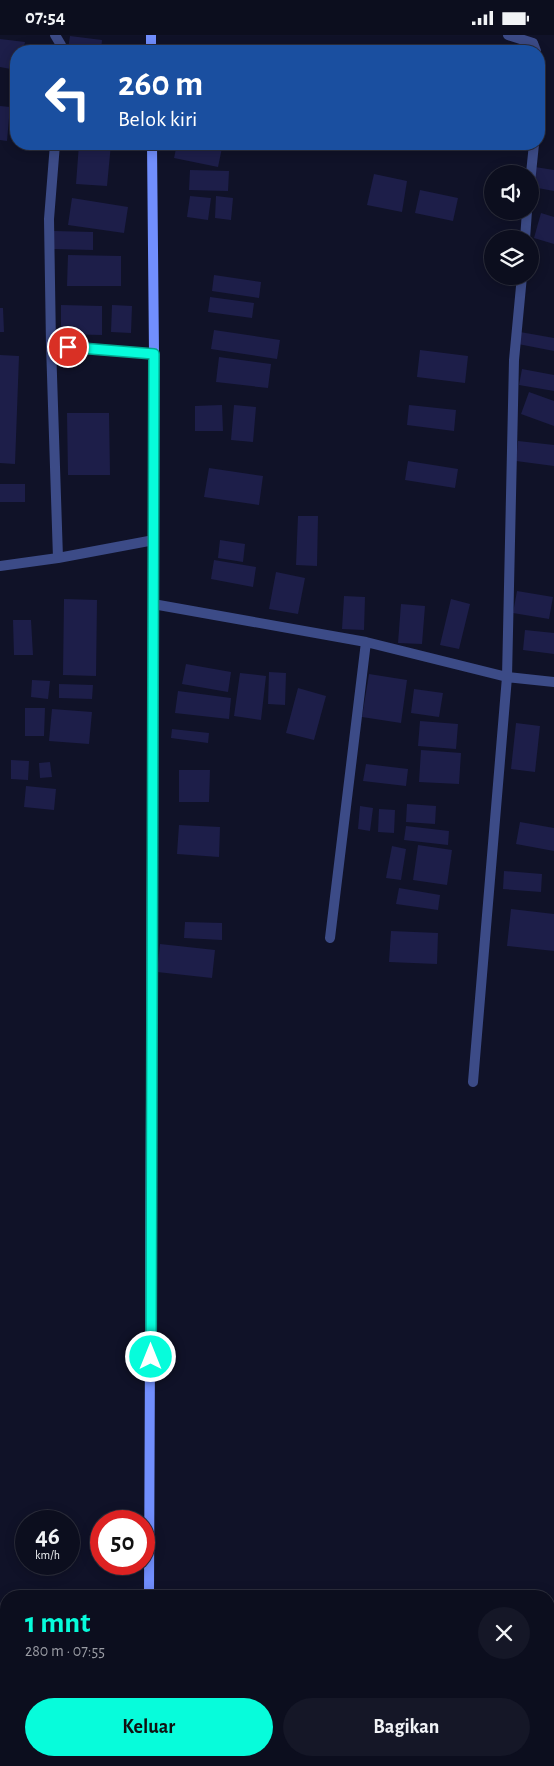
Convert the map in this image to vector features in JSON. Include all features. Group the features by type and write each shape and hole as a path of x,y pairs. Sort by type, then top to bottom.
{"main road":[{"path":"149,1590 154,604 152,150"}],"street":[{"path":"508,35 533,43 534,45"},
{"path":"55,150 49,219 58,558"},
{"path":"532,165 533,150"},
{"path":"473,1083 507,677 514,360 521,285"},
{"path":"51,345 154,354"},
{"path":"0,566 58,558 154,540"},
{"path":"154,604 366,642 507,677 554,682"},
{"path":"330,938 366,642"}],"building":[{"path":"70,36 102,40 102,45 69,45"},
{"path":"0,39 25,42 24,45 10,45 10,69 0,67"},
{"path":"0,106 10,107 7,141 0,140"},
{"path":"79,150 110,150 107,186 76,184"},
{"path":"176,150 222,150 218,167 174,158"},
{"path":"539,168 554,170 554,191 539,188"},
{"path":"190,170 229,171 228,191 189,190"},
{"path":"374,174 407,181 402,212 367,205"},
{"path":"420,190 458,198 453,221 415,213"},
{"path":"190,196 211,198 208,220 187,217"},
{"path":"216,196 233,198 231,220 215,218"},
{"path":"72,198 128,207 124,233 68,225"},
{"path":"541,213 554,217 554,244 539,240 539,230 536,230"},
{"path":"54,231 93,232 93,250 54,249"},
{"path":"68,255 121,256 121,286 67,286"},
{"path":"214,275 261,282 259,298 212,291"},
{"path":"210,297 254,303 252,318 208,312"},
{"path":"61,305 102,306 102,335 61,334"},
{"path":"112,305 132,306 131,333 111,332"},
{"path":"0,308 3,308 4,332 0,332"},
{"path":"214,330 280,340 277,359 211,349"},
{"path":"520,332 554,338 554,351 518,344"},
{"path":"420,350 468,356 465,383 417,377"},
{"path":"0,355 19,356 15,464 0,463"},
{"path":"219,357 271,364 268,388 216,382"},
{"path":"522,369 554,375 554,391 519,385"},
{"path":"529,392 554,401 554,426 521,414"},
{"path":"222,405 223,431 195,431 195,406"},
{"path":"234,405 256,407 253,442 231,440"},
{"path":"409,405 456,410 454,431 407,425"},
{"path":"67,413 109,413 110,475 68,475"},
{"path":"518,441 554,445 554,466 516,461"},
{"path":"408,461 458,469 455,488 405,480"},
{"path":"209,468 263,476 259,505 204,497"},
{"path":"0,484 25,484 25,502 0,502"},
{"path":"298,516 318,516 317,566 296,565"},
{"path":"220,540 245,544 243,562 218,558"},
{"path":"214,560 256,567 253,587 211,579"},
{"path":"276,572 305,578 298,614 269,609"},
{"path":"517,591 553,597 549,619 513,613"},
{"path":"344,596 365,597 364,630 342,629"},
{"path":"64,599 97,600 96,676 63,675"},
{"path":"451,599 470,604 459,649 440,645"},
{"path":"401,604 425,606 422,644 398,643"},
{"path":"13,620 31,620 33,655 14,655"},
{"path":"525,630 554,633 554,654 523,650"},
{"path":"186,664 231,672 228,692 182,684"},
{"path":"269,672 286,673 285,705 268,704"},
{"path":"240,673 266,676 261,720 234,716"},
{"path":"369,674 407,680 401,723 362,717"},
{"path":"32,680 50,681 48,699 31,697"},
{"path":"59,684 93,685 92,699 59,698"},
{"path":"298,688 326,696 314,740 286,733"},
{"path":"414,689 443,693 439,717 411,713"},
{"path":"178,691 231,698 229,719 175,713"},
{"path":"25,708 45,708 44,736 25,736"},
{"path":"52,709 92,712 89,744 49,741"},
{"path":"420,721 458,724 456,749 418,746"},
{"path":"516,723 540,726 535,772 511,769"},
{"path":"172,729 209,733 208,743 171,738"},
{"path":"421,750 461,753 459,784 419,782"},
{"path":"11,760 29,761 28,780 11,779"},
{"path":"50,762 52,777 40,778 39,763"},
{"path":"366,764 408,769 406,786 363,781"},
{"path":"179,770 210,770 209,802 179,802"},
{"path":"26,786 56,789 54,810 24,807"},
{"path":"407,804 436,806 435,824 406,822"},
{"path":"360,806 373,808 370,831 358,829"},
{"path":"379,809 395,810 394,833 378,832"},
{"path":"520,822 554,828 554,851 516,844"},
{"path":"179,825 220,827 219,857 177,854"},
{"path":"406,826 449,831 448,845 404,840"},
{"path":"418,845 452,850 447,885 413,880"},
{"path":"392,846 406,849 401,880 386,878"},
{"path":"504,871 542,874 541,892 503,889"},
{"path":"399,888 440,895 438,910 396,904"},
{"path":"511,909 554,914 554,951 507,946"},
{"path":"185,922 222,923 222,940 184,938"},
{"path":"391,931 438,933 437,964 389,962"},
{"path":"160,944 215,950 212,978 157,972"}],"route":[{"path":"68,347 154,354 151,1357"}]}
